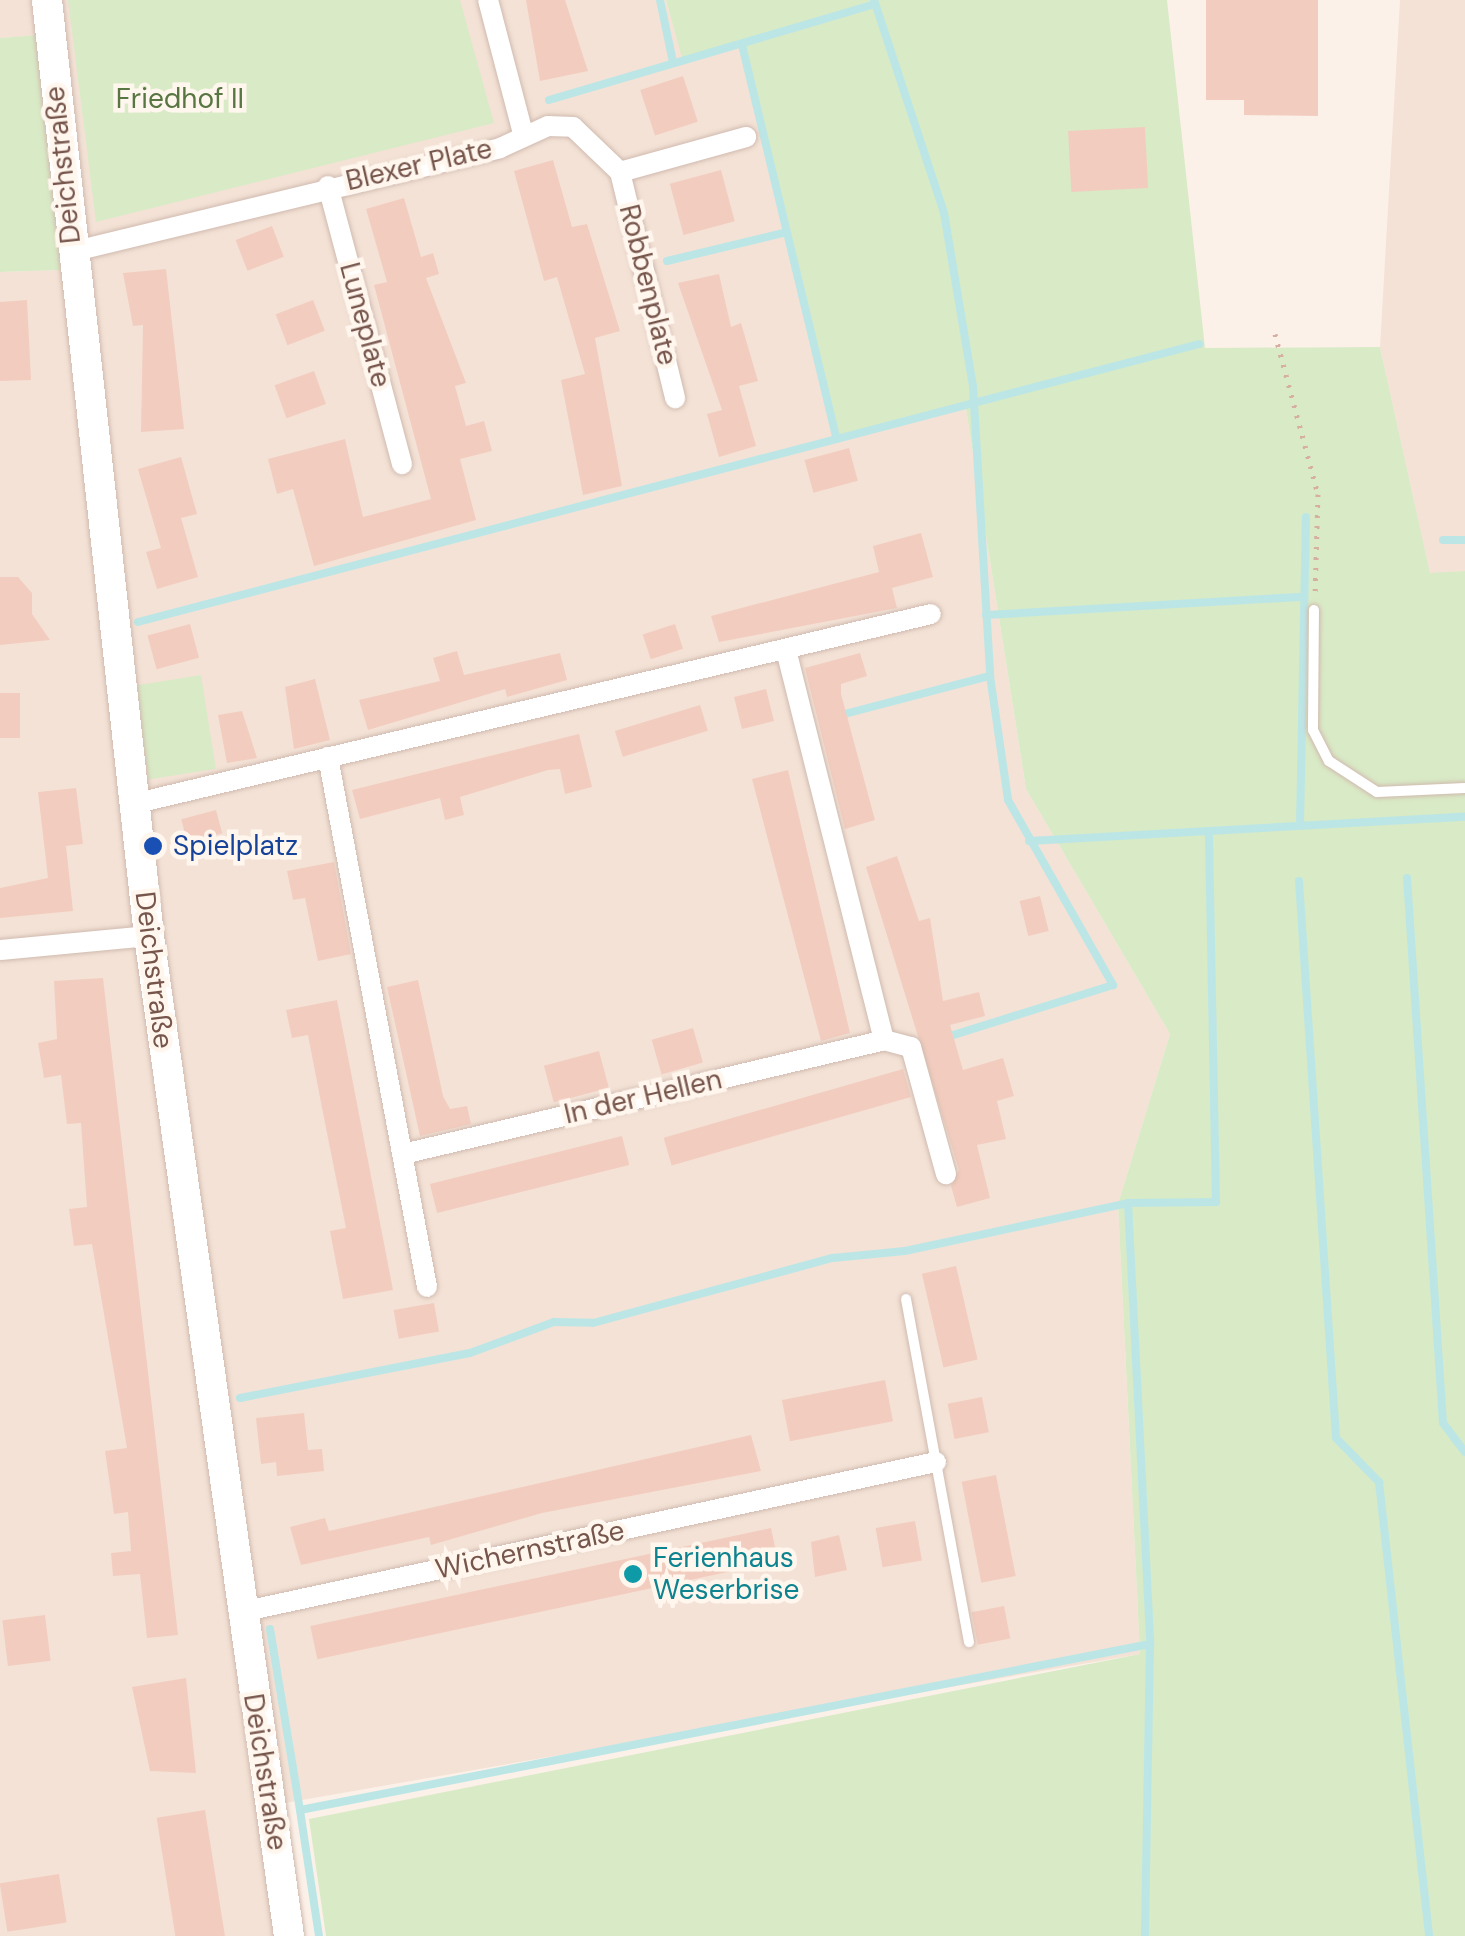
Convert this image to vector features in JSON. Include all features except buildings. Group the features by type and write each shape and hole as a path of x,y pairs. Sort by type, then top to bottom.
{"street":[{"name":"Deichstraße","path":"47,0 132,804 241,1612 289,1936"},
{"path":"488,0 523,133"},
{"name":"Blexer Plate","path":"71,252 328,186 500,148 523,133 573,127 620,172"},
{"path":"620,172 746,137"},
{"name":"Robbenplate","path":"620,172 675,398"},
{"name":"Luneplate","path":"328,186 402,464"},
{"path":"132,804 931,614"},
{"path":"786,650 884,1040 912,1048 946,1174"},
{"path":"328,757 426,1287"},
{"path":"0,950 149,936"},
{"name":"In der Hellen","path":"402,1154 884,1040"},
{"name":"Wichernstraße","path":"241,1612 936,1462"}],"lane":[{"path":"1314,610 1313,730 1328,761 1377,792 1465,788"},
{"path":"906,1298 969,1642"}],"path":[{"path":"1274,334 1318,494 1314,610"}],"shaded area":[{"path":"0,0 666,0 683,61 742,45 835,435 966,409 1026,789 1170,1034 1118,1204 1140,1654 256,1808 274,1936 0,1936 0,272 60,270 37,36 0,38"},
{"path":"1400,0 1465,0 1465,571 1430,574 1380,347"}],"green space":[{"name":"Friedhof II","path":"68,0 460,0 494,123 96,222"},
{"path":"666,0 1167,0 1205,348 1380,347 1430,573 1465,571 1465,1936 326,1936 309,1819 1140,1654 1118,1204 1170,1034 1026,789 966,409 836,436 742,45 683,62"},
{"path":"40,35 61,270 0,272 0,38"},
{"path":"201,675 216,769 149,779 134,686"}],"waterway":[{"path":"660,0 673,62"},
{"path":"874,0 944,213 973,386 990,676 1008,800 1113,985 944,1038"},
{"path":"549,100 875,4"},
{"path":"742,45 836,436"},
{"path":"667,261 787,232"},
{"path":"138,622 1199,344"},
{"path":"1300,825 1306,517"},
{"path":"1443,540 1465,540"},
{"path":"986,615 1299,597"},
{"path":"837,716 990,676"},
{"path":"1029,841 1465,817"},
{"path":"240,1398 470,1353 554,1322 593,1323 833,1258 905,1251 1128,1203 1216,1202 1209,831"},
{"path":"1407,878 1443,1423 1465,1452"},
{"path":"1299,881 1336,1438 1379,1482 1429,1936"},
{"path":"1128,1203 1150,1644 1145,1936"},
{"path":"270,1629 300,1810"},
{"path":"319,1936 300,1810 1150,1644"}],"place":[{"name":"Spielplatz","path":"153,846"},
{"name":"Ferienhaus Weserbrise","path":"633,1574"}]}
